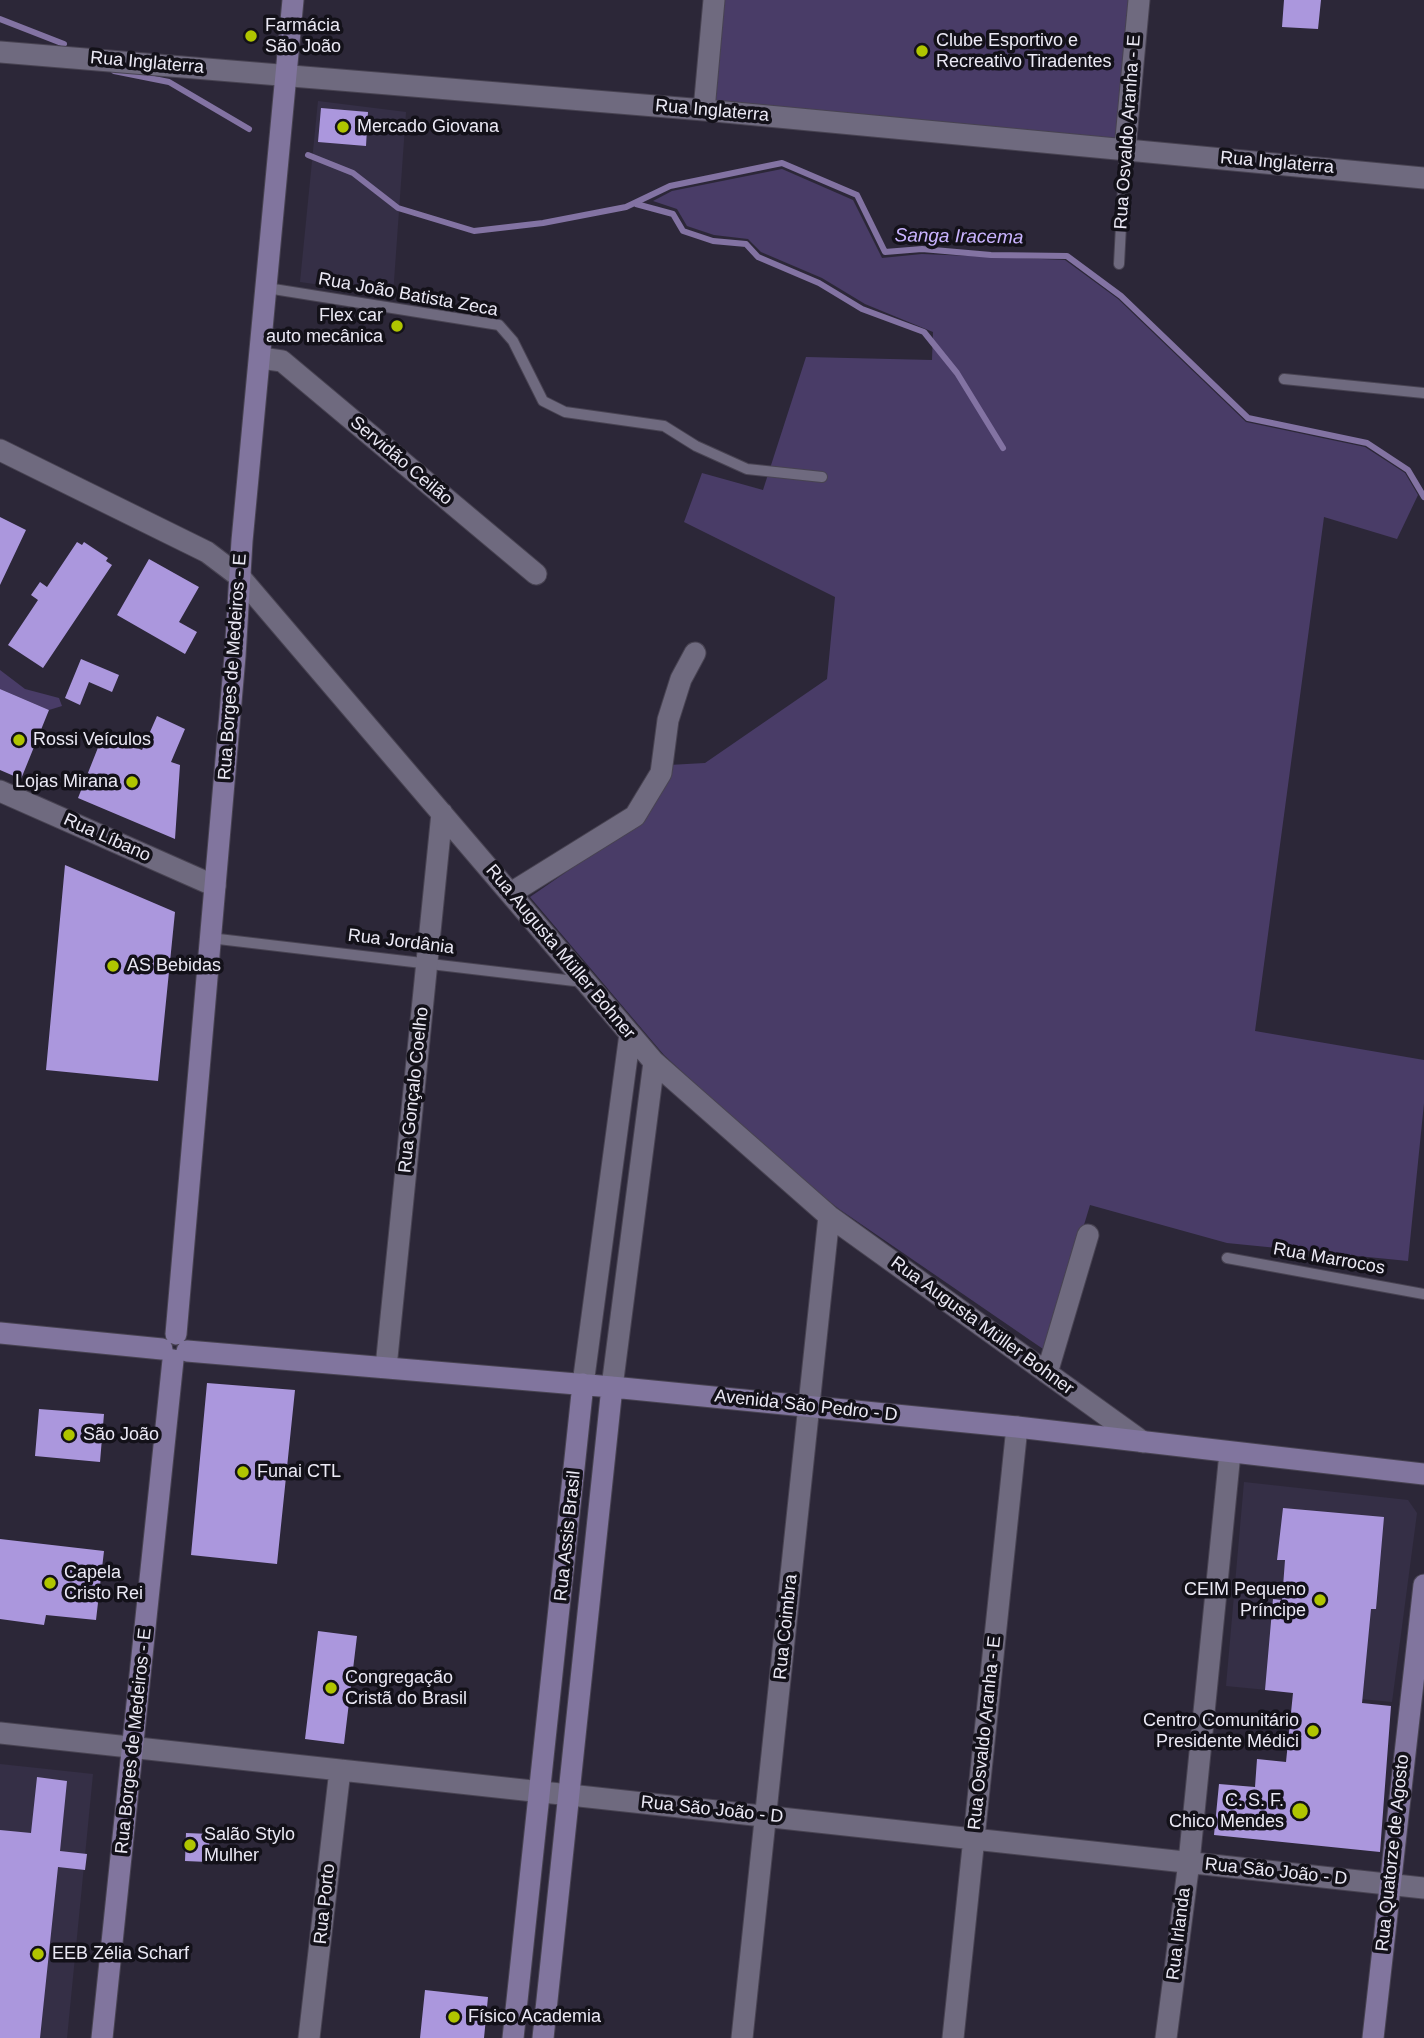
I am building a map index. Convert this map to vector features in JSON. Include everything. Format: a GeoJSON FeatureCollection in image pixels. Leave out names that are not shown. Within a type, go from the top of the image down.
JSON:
{"type":"FeatureCollection","features":[{"type":"Feature","properties":{"kind":"street","name":"Rua Borges de Medeiros - E"},"geometry":{"type":"LineString","coordinates":[[102,2038],[174,1348],[293,0]]}},
{"type":"Feature","properties":{"kind":"street"},"geometry":{"type":"LineString","coordinates":[[704,110],[714,0]]}},
{"type":"Feature","properties":{"kind":"street","name":"Rua Osvaldo Aranha - E"},"geometry":{"type":"LineString","coordinates":[[1125,149],[1139,0]]}},
{"type":"Feature","properties":{"kind":"street","name":"Rua Inglaterra"},"geometry":{"type":"LineString","coordinates":[[0,52],[704,110],[1424,177]]}},
{"type":"Feature","properties":{"kind":"street","name":"Servidão Ceilão"},"geometry":{"type":"LineString","coordinates":[[261,358],[282,361],[536,574]]}},
{"type":"Feature","properties":{"kind":"street","name":"Rua Augusta Müller Bohner"},"geometry":{"type":"LineString","coordinates":[[0,450],[207,552],[240,577],[654,1062],[829,1216],[1143,1442]]}},
{"type":"Feature","properties":{"kind":"street"},"geometry":{"type":"LineString","coordinates":[[511,893],[635,816],[661,773],[668,720],[681,679],[695,653]]}},
{"type":"Feature","properties":{"kind":"street","name":"Rua Líbano"},"geometry":{"type":"LineString","coordinates":[[0,791],[215,886]]}},
{"type":"Feature","properties":{"kind":"street","name":"Rua Gonçalo Coelho"},"geometry":{"type":"LineString","coordinates":[[386,1367],[442,813]]}},
{"type":"Feature","properties":{"kind":"street","name":"Rua Assis Brasil"},"geometry":{"type":"LineString","coordinates":[[513,2038],[583,1384],[630,1034]]}},
{"type":"Feature","properties":{"kind":"street","name":"Rua Assis Brasil"},"geometry":{"type":"LineString","coordinates":[[543,2038],[611,1387],[654,1062]]}},
{"type":"Feature","properties":{"kind":"street","name":"Rua Coimbra"},"geometry":{"type":"LineString","coordinates":[[742,2038],[829,1216]]}},
{"type":"Feature","properties":{"kind":"street"},"geometry":{"type":"LineString","coordinates":[[1047,1373],[1088,1235]]}},
{"type":"Feature","properties":{"kind":"street","name":"Avenida São Pedro - D"},"geometry":{"type":"LineString","coordinates":[[0,1333],[583,1384],[1017,1427],[1424,1474]]}},
{"type":"Feature","properties":{"kind":"street","name":"Rua Osvaldo Aranha - E"},"geometry":{"type":"LineString","coordinates":[[953,2038],[1017,1427]]}},
{"type":"Feature","properties":{"kind":"street","name":"Rua Irlanda"},"geometry":{"type":"LineString","coordinates":[[1166,2038],[1189,1862],[1230,1453]]}},
{"type":"Feature","properties":{"kind":"street","name":"Rua Quatorze de Agosto"},"geometry":{"type":"LineString","coordinates":[[1373,2038],[1424,1585]]}},
{"type":"Feature","properties":{"kind":"street"},"geometry":{"type":"LineString","coordinates":[[562,1592],[590,1595]]}},
{"type":"Feature","properties":{"kind":"street","name":"Rua São João - D"},"geometry":{"type":"LineString","coordinates":[[0,1733],[1424,1888]]}},
{"type":"Feature","properties":{"kind":"street","name":"Rua Porto"},"geometry":{"type":"LineString","coordinates":[[309,2038],[340,1770]]}},
{"type":"Feature","properties":{"kind":"street"},"geometry":{"type":"LineString","coordinates":[[519,1987],[548,1989]]}},
{"type":"Feature","properties":{"kind":"lane","name":"Rua Osvaldo Aranha - E"},"geometry":{"type":"LineString","coordinates":[[1119,264],[1125,149]]}},
{"type":"Feature","properties":{"kind":"lane","name":"Rua João Batista Zeca"},"geometry":{"type":"LineString","coordinates":[[267,288],[499,326],[513,341],[543,401],[565,412],[664,426],[696,446],[747,469],[822,477]]}},
{"type":"Feature","properties":{"kind":"lane"},"geometry":{"type":"LineString","coordinates":[[1284,379],[1424,393]]}},
{"type":"Feature","properties":{"kind":"lane","name":"Rua Jordânia"},"geometry":{"type":"LineString","coordinates":[[210,938],[588,983]]}},
{"type":"Feature","properties":{"kind":"lane","name":"Rua Marrocos"},"geometry":{"type":"LineString","coordinates":[[1227,1258],[1424,1294]]}},
{"type":"Feature","properties":{"kind":"shaded area","name":"Clube Esportivo e Recreativo Tiradentes"},"geometry":{"type":"Polygon","coordinates":[[[723,0],[1130,0],[1117,140],[714,102],[723,0]]]}},
{"type":"Feature","properties":{"kind":"shaded area"},"geometry":{"type":"Polygon","coordinates":[[[318,101],[406,112],[393,295],[300,282],[318,101]]]}},
{"type":"Feature","properties":{"kind":"shaded area"},"geometry":{"type":"Polygon","coordinates":[[[782,169],[853,200],[882,258],[922,254],[1065,260],[1118,299],[1246,422],[1365,447],[1405,473],[1418,495],[1397,539],[1324,517],[1255,1031],[1424,1060],[1424,1103],[1408,1261],[1227,1243],[1090,1205],[1046,1351],[839,1209],[782,1164],[664,1055],[530,897],[643,819],[669,765],[705,763],[827,679],[835,597],[684,522],[702,473],[763,490],[806,357],[932,360],[933,332],[865,304],[822,278],[761,252],[748,239],[714,235],[687,226],[677,209],[653,201],[672,191],[782,169]]]}},
{"type":"Feature","properties":{"kind":"shaded area"},"geometry":{"type":"Polygon","coordinates":[[[0,670],[25,689],[59,698],[62,706],[49,710],[0,689],[0,670]]]}},
{"type":"Feature","properties":{"kind":"shaded area","name":"CEIM Pequeno Príncipe"},"geometry":{"type":"Polygon","coordinates":[[[1244,1482],[1408,1500],[1417,1513],[1392,1702],[1226,1686],[1244,1482]]]}},
{"type":"Feature","properties":{"kind":"shaded area","name":"EEB Zélia Scharf"},"geometry":{"type":"Polygon","coordinates":[[[0,1764],[93,1774],[67,2038],[0,2038],[0,1764]]]}},
{"type":"Feature","properties":{"kind":"building"},"geometry":{"type":"Polygon","coordinates":[[[1284,0],[1321,0],[1318,29],[1282,27],[1284,0]]]}},
{"type":"Feature","properties":{"kind":"building","name":"Mercado Giovana"},"geometry":{"type":"Polygon","coordinates":[[[321,108],[368,112],[366,146],[318,142],[321,108]]]}},
{"type":"Feature","properties":{"kind":"building"},"geometry":{"type":"Polygon","coordinates":[[[0,517],[26,530],[0,585],[0,517]]]}},
{"type":"Feature","properties":{"kind":"building"},"geometry":{"type":"Polygon","coordinates":[[[77,542],[82,545],[84,542],[108,558],[106,561],[112,565],[43,668],[8,645],[38,600],[31,595],[40,582],[47,587],[77,542]]]}},
{"type":"Feature","properties":{"kind":"building"},"geometry":{"type":"Polygon","coordinates":[[[149,559],[199,587],[179,622],[197,632],[185,654],[117,615],[149,559]]]}},
{"type":"Feature","properties":{"kind":"building"},"geometry":{"type":"Polygon","coordinates":[[[81,659],[119,675],[112,692],[89,682],[80,705],[65,698],[81,659]]]}},
{"type":"Feature","properties":{"kind":"building","name":"Rossi Veículos"},"geometry":{"type":"Polygon","coordinates":[[[0,689],[49,710],[21,779],[0,770],[0,689]]]}},
{"type":"Feature","properties":{"kind":"building","name":"Lojas Mirana"},"geometry":{"type":"Polygon","coordinates":[[[157,716],[185,729],[171,762],[180,765],[175,839],[78,798],[103,735],[142,750],[157,716]]]}},
{"type":"Feature","properties":{"kind":"building","name":"AS Bebidas"},"geometry":{"type":"Polygon","coordinates":[[[65,865],[175,912],[158,1081],[46,1070],[65,865]]]}},
{"type":"Feature","properties":{"kind":"building","name":"Funai CTL"},"geometry":{"type":"Polygon","coordinates":[[[207,1383],[295,1390],[277,1564],[191,1555],[207,1383]]]}},
{"type":"Feature","properties":{"kind":"building","name":"São João"},"geometry":{"type":"Polygon","coordinates":[[[39,1409],[104,1414],[100,1462],[35,1456],[39,1409]]]}},
{"type":"Feature","properties":{"kind":"building"},"geometry":{"type":"Polygon","coordinates":[[[1283,1508],[1384,1517],[1376,1609],[1371,1609],[1362,1703],[1391,1706],[1380,1852],[1214,1835],[1219,1784],[1255,1787],[1257,1759],[1286,1762],[1293,1693],[1265,1690],[1273,1599],[1282,1600],[1285,1560],[1277,1560],[1283,1508]]]}},
{"type":"Feature","properties":{"kind":"building","name":"Capela Cristo Rei"},"geometry":{"type":"Polygon","coordinates":[[[0,1539],[104,1551],[96,1620],[46,1615],[44,1625],[0,1619],[0,1539]]]}},
{"type":"Feature","properties":{"kind":"building","name":"Congregação Cristã do Brasil"},"geometry":{"type":"Polygon","coordinates":[[[318,1631],[357,1636],[344,1744],[305,1739],[318,1631]]]}},
{"type":"Feature","properties":{"kind":"building"},"geometry":{"type":"Polygon","coordinates":[[[37,1777],[67,1781],[60,1851],[87,1854],[85,1870],[58,1867],[40,2038],[0,2038],[0,1830],[31,1833],[37,1777]]]}},
{"type":"Feature","properties":{"kind":"building"},"geometry":{"type":"Polygon","coordinates":[[[186,1833],[210,1834],[208,1862],[185,1861],[186,1833]]]}},
{"type":"Feature","properties":{"kind":"building","name":"Físico Academia"},"geometry":{"type":"Polygon","coordinates":[[[425,1990],[488,1997],[484,2038],[420,2038],[425,1990]]]}},
{"type":"Feature","properties":{"kind":"waterway","name":"Sanga Iracema"},"geometry":{"type":"LineString","coordinates":[[0,19],[64,44]]}},
{"type":"Feature","properties":{"kind":"waterway","name":"Sanga Iracema"},"geometry":{"type":"LineString","coordinates":[[114,71],[169,82],[249,129]]}},
{"type":"Feature","properties":{"kind":"waterway","name":"Sanga Iracema"},"geometry":{"type":"LineString","coordinates":[[308,155],[353,173],[398,208],[474,231],[543,223],[626,207],[670,186],[782,163],[857,195],[885,252],[922,249],[991,255],[1067,256],[1121,296],[1248,418],[1367,443],[1408,470],[1424,497]]}},
{"type":"Feature","properties":{"kind":"waterway"},"geometry":{"type":"LineString","coordinates":[[636,204],[673,214],[683,231],[713,241],[746,244],[758,257],[819,283],[862,309],[924,332],[957,373],[1003,448]]}},
{"type":"Feature","properties":{"kind":"place","name":"Farmácia São João"},"geometry":{"type":"Point","coordinates":[251,36]}},
{"type":"Feature","properties":{"kind":"place","name":"Clube Esportivo e Recreativo Tiradentes"},"geometry":{"type":"Point","coordinates":[922,51]}},
{"type":"Feature","properties":{"kind":"place","name":"Mercado Giovana"},"geometry":{"type":"Point","coordinates":[343,127]}},
{"type":"Feature","properties":{"kind":"place","name":"Flex car auto mecânica"},"geometry":{"type":"Point","coordinates":[397,326]}},
{"type":"Feature","properties":{"kind":"place","name":"Rossi Veículos"},"geometry":{"type":"Point","coordinates":[19,740]}},
{"type":"Feature","properties":{"kind":"place","name":"Lojas Mirana"},"geometry":{"type":"Point","coordinates":[132,782]}},
{"type":"Feature","properties":{"kind":"place","name":"AS Bebidas"},"geometry":{"type":"Point","coordinates":[113,966]}},
{"type":"Feature","properties":{"kind":"place","name":"São João"},"geometry":{"type":"Point","coordinates":[69,1435]}},
{"type":"Feature","properties":{"kind":"place","name":"Funai CTL"},"geometry":{"type":"Point","coordinates":[243,1472]}},
{"type":"Feature","properties":{"kind":"place","name":"Capela Cristo Rei"},"geometry":{"type":"Point","coordinates":[50,1583]}},
{"type":"Feature","properties":{"kind":"place","name":"CEIM Pequeno Príncipe"},"geometry":{"type":"Point","coordinates":[1320,1600]}},
{"type":"Feature","properties":{"kind":"place","name":"Congregação Cristã do Brasil"},"geometry":{"type":"Point","coordinates":[331,1688]}},
{"type":"Feature","properties":{"kind":"place","name":"Centro Comunitário Presidente Médici"},"geometry":{"type":"Point","coordinates":[1313,1731]}},
{"type":"Feature","properties":{"kind":"place","name":"C. S. F. Chico Mendes"},"geometry":{"type":"Point","coordinates":[1300,1811]}},
{"type":"Feature","properties":{"kind":"place","name":"Salão Stylo Mulher"},"geometry":{"type":"Point","coordinates":[190,1845]}},
{"type":"Feature","properties":{"kind":"place","name":"EEB Zélia Scharf"},"geometry":{"type":"Point","coordinates":[38,1954]}},
{"type":"Feature","properties":{"kind":"place","name":"Físico Academia"},"geometry":{"type":"Point","coordinates":[454,2017]}}]}
